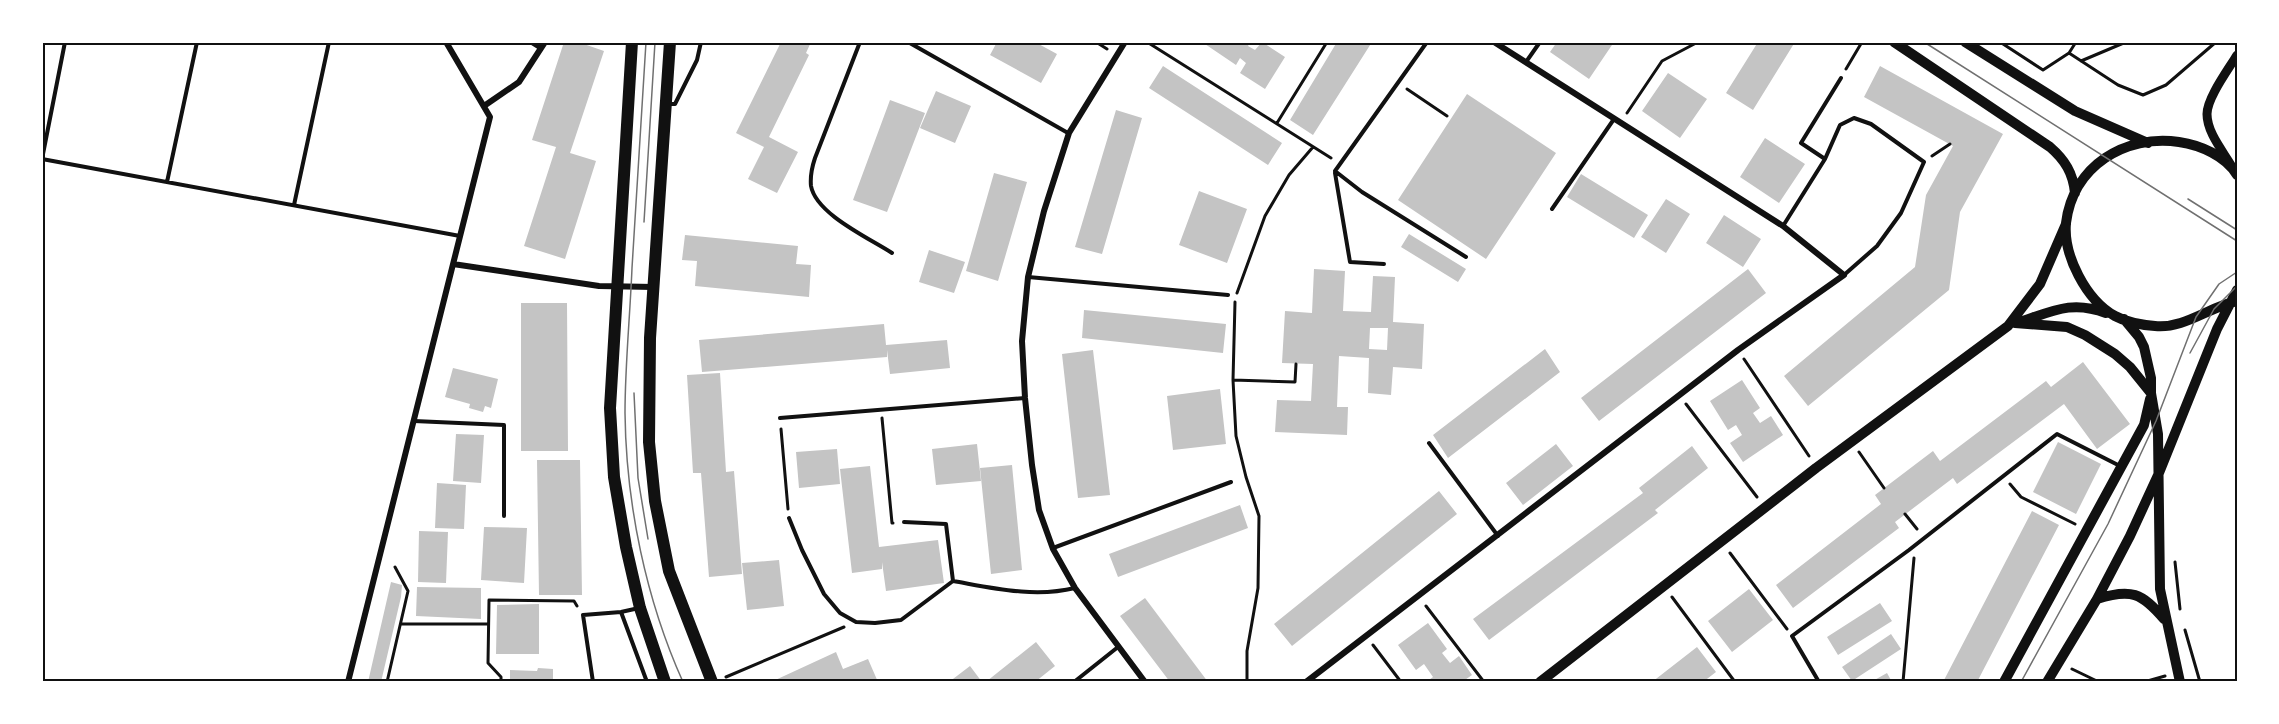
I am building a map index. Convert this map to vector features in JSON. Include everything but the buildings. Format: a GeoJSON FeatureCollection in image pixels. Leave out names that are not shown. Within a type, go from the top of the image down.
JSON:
{"type":"FeatureCollection","features":[{"type":"Feature","properties":{"kind":"main road"},"geometry":{"type":"LineString","coordinates":[[632,42],[610,408],[614,477],[626,547],[640,608],[665,682]]}},
{"type":"Feature","properties":{"kind":"main road"},"geometry":{"type":"LineString","coordinates":[[670,42],[650,338],[649,442],[655,501],[669,571],[718,680]]}},
{"type":"Feature","properties":{"kind":"main road"},"geometry":{"type":"LineString","coordinates":[[1894,42],[2050,147],[2068,167],[2074,181],[2075,193]]}},
{"type":"Feature","properties":{"kind":"main road"},"geometry":{"type":"LineString","coordinates":[[1965,42],[2075,111],[2148,143]]}},
{"type":"Feature","properties":{"kind":"main road"},"geometry":{"type":"LineString","coordinates":[[2012,325],[2040,284],[2066,224],[2075,193],[2092,168],[2105,156],[2128,146],[2170,141],[2188,144],[2220,158],[2235,172]]}},
{"type":"Feature","properties":{"kind":"main road"},"geometry":{"type":"LineString","coordinates":[[2066,224],[2071,261],[2080,280],[2102,306],[2120,317],[2139,337],[2144,347],[2151,378],[2151,393],[2158,434],[2160,589],[2178,678]]}},
{"type":"Feature","properties":{"kind":"main road"},"geometry":{"type":"LineString","coordinates":[[1540,682],[1816,468],[2012,325],[2059,309],[2077,306],[2093,308],[2156,327],[2187,321],[2235,297]]}},
{"type":"Feature","properties":{"kind":"main road"},"geometry":{"type":"LineString","coordinates":[[2047,682],[2097,599],[2159,473],[2204,358],[2235,297]]}},
{"type":"Feature","properties":{"kind":"main road"},"geometry":{"type":"LineString","coordinates":[[2012,325],[2067,327],[2085,335],[2115,354],[2130,367],[2151,393]]}},
{"type":"Feature","properties":{"kind":"main road"},"geometry":{"type":"LineString","coordinates":[[2004,682],[2144,425],[2151,393]]}},
{"type":"Feature","properties":{"kind":"main road"},"geometry":{"type":"LineString","coordinates":[[2097,599],[2128,592],[2149,602],[2165,621]]}},
{"type":"Feature","properties":{"kind":"street"},"geometry":{"type":"LineString","coordinates":[[348,682],[490,117],[446,42]]}},
{"type":"Feature","properties":{"kind":"street"},"geometry":{"type":"LineString","coordinates":[[484,106],[519,82],[543,45],[532,42]]}},
{"type":"Feature","properties":{"kind":"street"},"geometry":{"type":"LineString","coordinates":[[1125,42],[1069,133],[1044,210],[1028,277],[1022,341],[1025,398],[1039,510],[1053,549],[1075,588],[1145,682]]}},
{"type":"Feature","properties":{"kind":"street"},"geometry":{"type":"LineString","coordinates":[[1306,682],[1738,350],[1844,275],[1784,226],[1494,42]]}},
{"type":"Feature","properties":{"kind":"street"},"geometry":{"type":"LineString","coordinates":[[2235,172],[2211,132],[2207,114],[2211,99],[2237,55]]}},
{"type":"Feature","properties":{"kind":"street"},"geometry":{"type":"LineString","coordinates":[[453,264],[599,286],[654,287]]}},
{"type":"Feature","properties":{"kind":"lane"},"geometry":{"type":"LineString","coordinates":[[65,42],[42,159],[460,236]]}},
{"type":"Feature","properties":{"kind":"lane"},"geometry":{"type":"LineString","coordinates":[[167,182],[197,42]]}},
{"type":"Feature","properties":{"kind":"lane"},"geometry":{"type":"LineString","coordinates":[[294,206],[329,42]]}},
{"type":"Feature","properties":{"kind":"lane"},"geometry":{"type":"LineString","coordinates":[[667,104],[675,104],[697,60],[701,42]]}},
{"type":"Feature","properties":{"kind":"lane"},"geometry":{"type":"LineString","coordinates":[[860,42],[815,158],[811,173],[811,187],[825,210],[892,253]]}},
{"type":"Feature","properties":{"kind":"lane"},"geometry":{"type":"LineString","coordinates":[[908,42],[1069,133]]}},
{"type":"Feature","properties":{"kind":"lane"},"geometry":{"type":"LineString","coordinates":[[1384,264],[1350,262],[1335,171],[1427,42]]}},
{"type":"Feature","properties":{"kind":"lane"},"geometry":{"type":"LineString","coordinates":[[1526,62],[1540,42]]}},
{"type":"Feature","properties":{"kind":"lane"},"geometry":{"type":"LineString","coordinates":[[1825,159],[1801,143],[1841,78]]}},
{"type":"Feature","properties":{"kind":"lane"},"geometry":{"type":"LineString","coordinates":[[1784,226],[1825,159],[1840,125],[1854,118],[1871,124],[1924,162],[1901,213],[1877,246],[1844,275]]}},
{"type":"Feature","properties":{"kind":"lane"},"geometry":{"type":"LineString","coordinates":[[1552,209],[1617,120]]}},
{"type":"Feature","properties":{"kind":"lane"},"geometry":{"type":"LineString","coordinates":[[1335,171],[1362,192],[1466,257]]}},
{"type":"Feature","properties":{"kind":"lane"},"geometry":{"type":"LineString","coordinates":[[1028,277],[1228,296]]}},
{"type":"Feature","properties":{"kind":"lane"},"geometry":{"type":"LineString","coordinates":[[780,418],[1025,398]]}},
{"type":"Feature","properties":{"kind":"lane"},"geometry":{"type":"LineString","coordinates":[[413,421],[504,425],[504,516]]}},
{"type":"Feature","properties":{"kind":"lane"},"geometry":{"type":"LineString","coordinates":[[1819,682],[1792,636],[1909,550],[2057,434],[2121,467]]}},
{"type":"Feature","properties":{"kind":"lane"},"geometry":{"type":"LineString","coordinates":[[1429,443],[1498,536]]}},
{"type":"Feature","properties":{"kind":"lane"},"geometry":{"type":"LineString","coordinates":[[1053,549],[1231,482]]}},
{"type":"Feature","properties":{"kind":"lane"},"geometry":{"type":"LineString","coordinates":[[789,518],[824,594],[840,613],[856,622],[875,623],[901,620],[953,581],[1020,592],[1055,593],[1075,588]]}},
{"type":"Feature","properties":{"kind":"lane"},"geometry":{"type":"LineString","coordinates":[[904,522],[945,524],[953,581]]}},
{"type":"Feature","properties":{"kind":"lane"},"geometry":{"type":"LineString","coordinates":[[593,682],[584,615],[640,608]]}},
{"type":"Feature","properties":{"kind":"lane"},"geometry":{"type":"LineString","coordinates":[[621,612],[646,682]]}},
{"type":"Feature","properties":{"kind":"lane"},"geometry":{"type":"LineString","coordinates":[[1074,682],[1118,647]]}},
{"type":"Feature","properties":{"kind":"path"},"geometry":{"type":"LineString","coordinates":[[1148,42],[1340,164]]}},
{"type":"Feature","properties":{"kind":"path"},"geometry":{"type":"LineString","coordinates":[[1276,123],[1327,42]]}},
{"type":"Feature","properties":{"kind":"path"},"geometry":{"type":"LineString","coordinates":[[1617,120],[1662,61],[1698,42]]}},
{"type":"Feature","properties":{"kind":"path"},"geometry":{"type":"LineString","coordinates":[[1841,78],[1862,42]]}},
{"type":"Feature","properties":{"kind":"path"},"geometry":{"type":"LineString","coordinates":[[2000,42],[2043,70],[2069,53],[2076,42]]}},
{"type":"Feature","properties":{"kind":"path"},"geometry":{"type":"LineString","coordinates":[[2081,61],[2126,42]]}},
{"type":"Feature","properties":{"kind":"path"},"geometry":{"type":"LineString","coordinates":[[2069,53],[2118,86],[2143,95],[2166,85],[2216,42]]}},
{"type":"Feature","properties":{"kind":"path"},"geometry":{"type":"LineString","coordinates":[[1398,83],[1447,116]]}},
{"type":"Feature","properties":{"kind":"path"},"geometry":{"type":"LineString","coordinates":[[1924,162],[1950,144]]}},
{"type":"Feature","properties":{"kind":"path"},"geometry":{"type":"LineString","coordinates":[[1247,682],[1247,651],[1258,588],[1260,516],[1246,477],[1236,435],[1233,380],[1235,300],[1266,216],[1289,175],[1313,147]]}},
{"type":"Feature","properties":{"kind":"path"},"geometry":{"type":"LineString","coordinates":[[1738,350],[1816,468]]}},
{"type":"Feature","properties":{"kind":"path"},"geometry":{"type":"LineString","coordinates":[[1233,380],[1295,382],[1296,364]]}},
{"type":"Feature","properties":{"kind":"path"},"geometry":{"type":"LineString","coordinates":[[1680,395],[1765,508]]}},
{"type":"Feature","properties":{"kind":"path"},"geometry":{"type":"LineString","coordinates":[[881,410],[892,524],[904,522]]}},
{"type":"Feature","properties":{"kind":"path"},"geometry":{"type":"LineString","coordinates":[[780,418],[789,518]]}},
{"type":"Feature","properties":{"kind":"path"},"geometry":{"type":"LineString","coordinates":[[1852,442],[1884,488]]}},
{"type":"Feature","properties":{"kind":"path"},"geometry":{"type":"LineString","coordinates":[[2002,476],[2021,497],[2078,526],[2081,519]]}},
{"type":"Feature","properties":{"kind":"path"},"geometry":{"type":"LineString","coordinates":[[1905,514],[1924,538]]}},
{"type":"Feature","properties":{"kind":"path"},"geometry":{"type":"LineString","coordinates":[[1721,542],[1792,636]]}},
{"type":"Feature","properties":{"kind":"path"},"geometry":{"type":"LineString","coordinates":[[1903,682],[1914,555],[1909,550]]}},
{"type":"Feature","properties":{"kind":"path"},"geometry":{"type":"LineString","coordinates":[[2174,552],[2181,618]]}},
{"type":"Feature","properties":{"kind":"path"},"geometry":{"type":"LineString","coordinates":[[387,682],[408,591],[395,567]]}},
{"type":"Feature","properties":{"kind":"path"},"geometry":{"type":"LineString","coordinates":[[1664,586],[1735,682]]}},
{"type":"Feature","properties":{"kind":"path"},"geometry":{"type":"LineString","coordinates":[[1419,597],[1484,682]]}},
{"type":"Feature","properties":{"kind":"path"},"geometry":{"type":"LineString","coordinates":[[501,682],[501,677],[488,663],[489,600],[573,601],[584,615]]}},
{"type":"Feature","properties":{"kind":"path"},"geometry":{"type":"LineString","coordinates":[[718,680],[856,622]]}},
{"type":"Feature","properties":{"kind":"path"},"geometry":{"type":"LineString","coordinates":[[401,624],[488,624]]}},
{"type":"Feature","properties":{"kind":"path"},"geometry":{"type":"LineString","coordinates":[[2184,628],[2200,682]]}},
{"type":"Feature","properties":{"kind":"path"},"geometry":{"type":"LineString","coordinates":[[1366,637],[1401,682]]}},
{"type":"Feature","properties":{"kind":"path"},"geometry":{"type":"LineString","coordinates":[[2060,663],[2099,682]]}},
{"type":"Feature","properties":{"kind":"path"},"geometry":{"type":"LineString","coordinates":[[2144,682],[2178,678]]}},
{"type":"Feature","properties":{"kind":"tram line"},"geometry":{"type":"LineString","coordinates":[[646,42],[627,359],[626,447],[634,516],[649,585],[658,618],[683,682]]}},
{"type":"Feature","properties":{"kind":"tram line"},"geometry":{"type":"LineString","coordinates":[[644,222],[655,42]]}},
{"type":"Feature","properties":{"kind":"tram line"},"geometry":{"type":"LineString","coordinates":[[1924,42],[2237,241]]}},
{"type":"Feature","properties":{"kind":"tram line"},"geometry":{"type":"LineString","coordinates":[[2188,199],[2237,230]]}},
{"type":"Feature","properties":{"kind":"tram line"},"geometry":{"type":"LineString","coordinates":[[2021,682],[2108,524],[2156,421],[2196,317],[2219,284],[2237,272]]}},
{"type":"Feature","properties":{"kind":"tram line"},"geometry":{"type":"LineString","coordinates":[[2190,353],[2214,309],[2237,286]]}},
{"type":"Feature","properties":{"kind":"tram line"},"geometry":{"type":"LineString","coordinates":[[634,393],[638,478],[648,539]]}}]}
